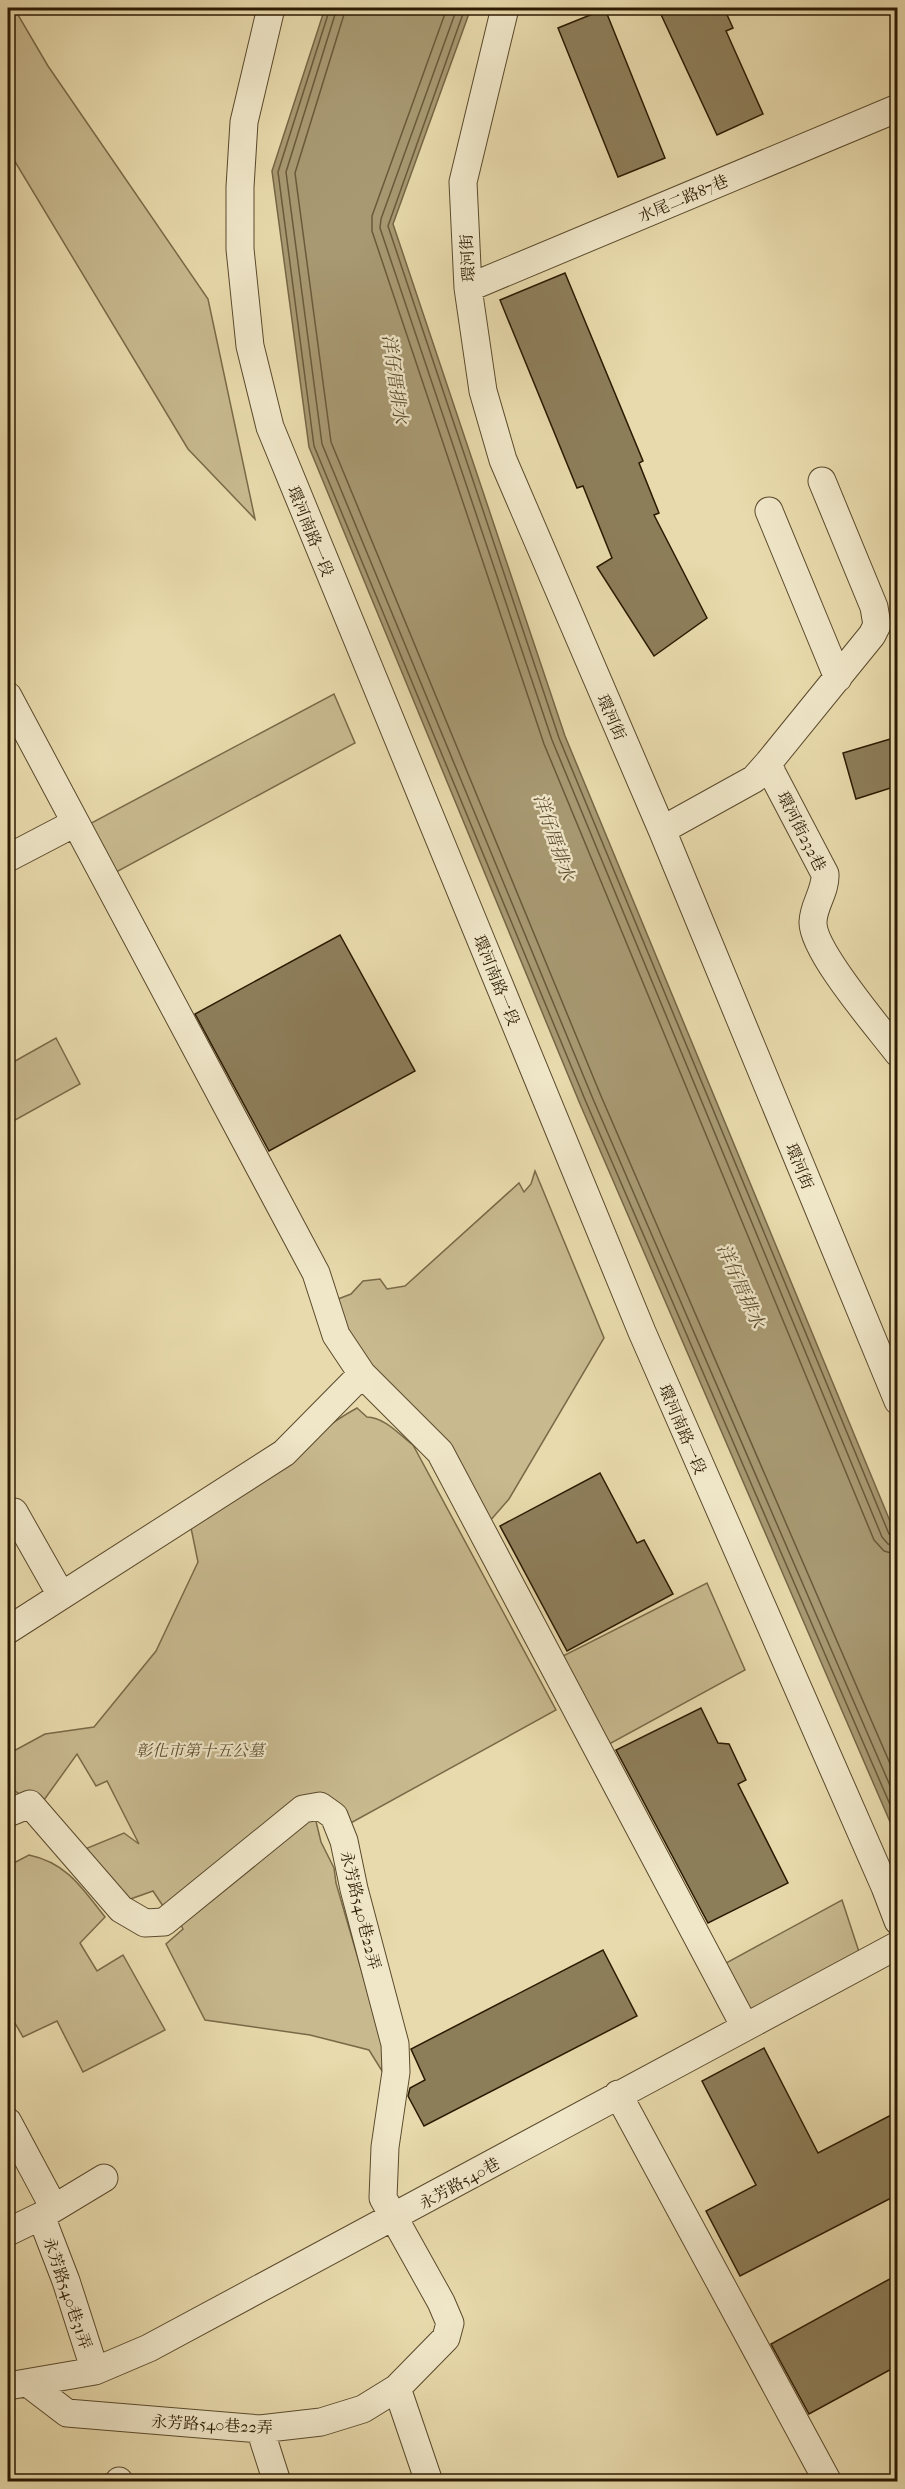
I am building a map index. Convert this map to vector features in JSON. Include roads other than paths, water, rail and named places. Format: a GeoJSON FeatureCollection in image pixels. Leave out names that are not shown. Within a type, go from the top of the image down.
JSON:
{"type":"FeatureCollection","features":[{"type":"Feature","properties":{"kind":"street","name":"環河南路一段"},"geometry":{"type":"LineString","coordinates":[[271,8],[244,122],[240,187],[240,249],[250,346],[270,427],[642,1332],[885,1887],[897,1921]]}},
{"type":"Feature","properties":{"kind":"street","name":"環河街"},"geometry":{"type":"LineString","coordinates":[[505,8],[464,182],[468,288],[483,391],[502,460],[662,830],[897,1401]]}},
{"type":"Feature","properties":{"kind":"street","name":"水尾二路87巷"},"geometry":{"type":"LineString","coordinates":[[468,288],[897,108]]}},
{"type":"Feature","properties":{"kind":"street"},"geometry":{"type":"LineString","coordinates":[[662,830],[754,779],[838,678],[872,635],[877,625],[874,607],[822,481]]}},
{"type":"Feature","properties":{"kind":"street"},"geometry":{"type":"LineString","coordinates":[[769,511],[838,678]]}},
{"type":"Feature","properties":{"kind":"street"},"geometry":{"type":"LineString","coordinates":[[8,696],[316,1273],[336,1335],[362,1374],[440,1452],[745,2027]]}},
{"type":"Feature","properties":{"kind":"street","name":"環河街232巷"},"geometry":{"type":"LineString","coordinates":[[769,762],[772,773],[825,874],[826,885],[812,921],[814,936],[846,986],[897,1053]]}},
{"type":"Feature","properties":{"kind":"street"},"geometry":{"type":"LineString","coordinates":[[8,858],[75,823]]}},
{"type":"Feature","properties":{"kind":"street"},"geometry":{"type":"LineString","coordinates":[[8,1630],[284,1453],[362,1374]]}},
{"type":"Feature","properties":{"kind":"street"},"geometry":{"type":"LineString","coordinates":[[8,1516],[14,1512],[61,1595]]}},
{"type":"Feature","properties":{"kind":"street","name":"永芳路540巷22弄"},"geometry":{"type":"LineString","coordinates":[[8,1813],[30,1804],[121,1909],[144,1923],[165,1922],[303,1809],[320,1806],[334,1816],[345,1841],[354,1889],[395,2044],[396,2072],[385,2147],[383,2198],[393,2220],[427,2273],[450,2323],[446,2338],[397,2388],[363,2409],[321,2422],[260,2429],[67,2413],[18,2385]]}},
{"type":"Feature","properties":{"kind":"street","name":"永芳路540巷"},"geometry":{"type":"LineString","coordinates":[[18,2385],[95,2371],[150,2348],[393,2220],[618,2094],[897,1945]]}},
{"type":"Feature","properties":{"kind":"street"},"geometry":{"type":"LineString","coordinates":[[618,2094],[828,2481]]}},
{"type":"Feature","properties":{"kind":"street","name":"永芳路540巷31弄"},"geometry":{"type":"LineString","coordinates":[[8,2122],[47,2211],[66,2281],[95,2371]]}},
{"type":"Feature","properties":{"kind":"street"},"geometry":{"type":"LineString","coordinates":[[8,2232],[104,2178]]}},
{"type":"Feature","properties":{"kind":"street"},"geometry":{"type":"LineString","coordinates":[[397,2388],[429,2481]]}},
{"type":"Feature","properties":{"kind":"street"},"geometry":{"type":"LineString","coordinates":[[260,2429],[277,2481]]}},
{"type":"Feature","properties":{"kind":"water","name":"洋仔厝排水"},"geometry":{"type":"Polygon","coordinates":[[[325,8],[471,8],[393,224],[565,736],[897,1538],[897,1838],[580,1104],[309,447],[272,171],[325,8]]]}},
{"type":"Feature","properties":{"kind":"park label","name":"彰化市第十五公墓"},"geometry":{"type":"Point","coordinates":[200,1750]}}]}
